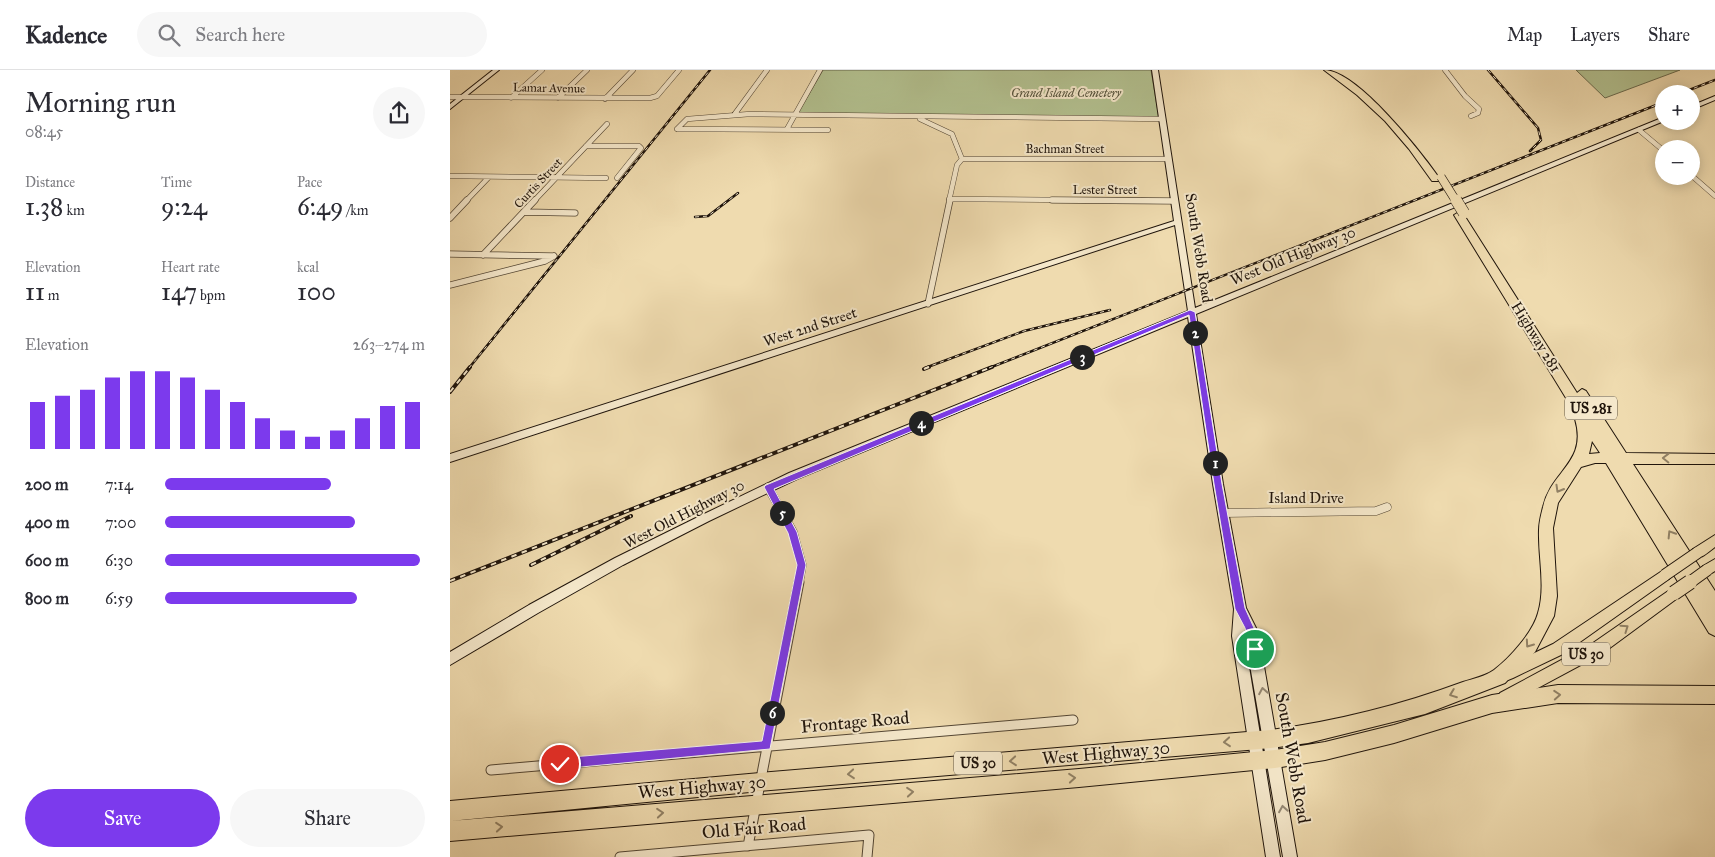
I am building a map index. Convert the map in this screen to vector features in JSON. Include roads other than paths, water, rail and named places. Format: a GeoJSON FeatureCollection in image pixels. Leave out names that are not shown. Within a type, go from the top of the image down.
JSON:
{"type":"FeatureCollection","features":[{"type":"Feature","properties":{"kind":"highway","name":"Highway 281"},"geometry":{"type":"LineString","coordinates":[[1328,70],[1357,91],[1391,120],[1438,178]]}},
{"type":"Feature","properties":{"kind":"highway","name":"Highway 281"},"geometry":{"type":"LineString","coordinates":[[1339,70],[1365,89],[1399,120],[1418,143],[1438,178],[1617,458],[1715,605]]}},
{"type":"Feature","properties":{"kind":"highway","name":"Highway 281"},"geometry":{"type":"LineString","coordinates":[[1462,214],[1573,397],[1617,458],[1715,628]]}},
{"type":"Feature","properties":{"kind":"highway"},"geometry":{"type":"LineString","coordinates":[[1499,677],[1529,646],[1546,616],[1549,596],[1546,528],[1551,502],[1559,487],[1584,453],[1586,435],[1582,418],[1573,397]]}},
{"type":"Feature","properties":{"kind":"highway"},"geometry":{"type":"LineString","coordinates":[[1576,463],[1586,459],[1617,458],[1715,459]]}},
{"type":"Feature","properties":{"kind":"highway","name":"West Highway 30"},"geometry":{"type":"LineString","coordinates":[[450,811],[1308,734],[1425,705],[1499,677]]}},
{"type":"Feature","properties":{"kind":"highway"},"geometry":{"type":"LineString","coordinates":[[1492,704],[1558,694],[1715,695]]}},
{"type":"Feature","properties":{"kind":"highway"},"geometry":{"type":"LineString","coordinates":[[1674,695],[1715,700]]}},
{"type":"Feature","properties":{"kind":"highway","name":"West Highway 30"},"geometry":{"type":"LineString","coordinates":[[450,831],[1079,778],[1266,760],[1325,751],[1394,734],[1492,704]]}},
{"type":"Feature","properties":{"kind":"main road","name":"West Highway 30"},"geometry":{"type":"LineString","coordinates":[[1499,677],[1558,649],[1715,540]]}},
{"type":"Feature","properties":{"kind":"main road","name":"West Highway 30"},"geometry":{"type":"LineString","coordinates":[[1492,704],[1544,679],[1598,648],[1711,567]]}},
{"type":"Feature","properties":{"kind":"street"},"geometry":{"type":"LineString","coordinates":[[450,106],[496,70]]}},
{"type":"Feature","properties":{"kind":"street"},"geometry":{"type":"LineString","coordinates":[[511,98],[542,70]]}},
{"type":"Feature","properties":{"kind":"street"},"geometry":{"type":"LineString","coordinates":[[558,98],[587,70]]}},
{"type":"Feature","properties":{"kind":"street"},"geometry":{"type":"LineString","coordinates":[[605,99],[633,70]]}},
{"type":"Feature","properties":{"kind":"street","name":"Lamar Avenue"},"geometry":{"type":"LineString","coordinates":[[450,98],[649,98],[657,96],[678,70]]}},
{"type":"Feature","properties":{"kind":"street"},"geometry":{"type":"LineString","coordinates":[[736,113],[767,70]]}},
{"type":"Feature","properties":{"kind":"street"},"geometry":{"type":"LineString","coordinates":[[787,129],[820,70]]}},
{"type":"Feature","properties":{"kind":"street","name":"South Webb Road"},"geometry":{"type":"LineString","coordinates":[[1156,70],[1168,159],[1240,609],[1238,636],[1263,739],[1272,857]]}},
{"type":"Feature","properties":{"kind":"street"},"geometry":{"type":"LineString","coordinates":[[1445,70],[1465,96],[1476,104],[1479,109],[1478,113],[1471,116]]}},
{"type":"Feature","properties":{"kind":"street"},"geometry":{"type":"LineString","coordinates":[[1700,104],[1715,98]]}},
{"type":"Feature","properties":{"kind":"street"},"geometry":{"type":"LineString","coordinates":[[828,130],[677,129],[687,119],[736,113],[1162,119]]}},
{"type":"Feature","properties":{"kind":"street"},"geometry":{"type":"LineString","coordinates":[[913,116],[952,134],[962,159],[957,165],[949,199],[928,304]]}},
{"type":"Feature","properties":{"kind":"street","name":"West Old Highway 30"},"geometry":{"type":"LineString","coordinates":[[450,659],[607,569],[703,518],[768,487],[1655,123]]}},
{"type":"Feature","properties":{"kind":"street","name":"Curtis Street"},"geometry":{"type":"LineString","coordinates":[[483,254],[607,124]]}},
{"type":"Feature","properties":{"kind":"street"},"geometry":{"type":"LineString","coordinates":[[1639,130],[1655,143]]}},
{"type":"Feature","properties":{"kind":"street"},"geometry":{"type":"LineString","coordinates":[[586,146],[636,146],[641,148],[617,178]]}},
{"type":"Feature","properties":{"kind":"street","name":"Bachman Street"},"geometry":{"type":"LineString","coordinates":[[962,159],[1168,159]]}},
{"type":"Feature","properties":{"kind":"street"},"geometry":{"type":"LineString","coordinates":[[450,176],[606,178]]}},
{"type":"Feature","properties":{"kind":"street"},"geometry":{"type":"LineString","coordinates":[[450,218],[453,212],[489,177]]}},
{"type":"Feature","properties":{"kind":"street"},"geometry":{"type":"LineString","coordinates":[[1700,183],[1715,196]]}},
{"type":"Feature","properties":{"kind":"street","name":"Lester Street"},"geometry":{"type":"LineString","coordinates":[[949,199],[1175,200]]}},
{"type":"Feature","properties":{"kind":"street"},"geometry":{"type":"LineString","coordinates":[[524,212],[575,213]]}},
{"type":"Feature","properties":{"kind":"street","name":"West 2nd Street"},"geometry":{"type":"LineString","coordinates":[[450,458],[1178,222]]}},
{"type":"Feature","properties":{"kind":"street"},"geometry":{"type":"LineString","coordinates":[[450,254],[554,256],[545,261],[450,285]]}},
{"type":"Feature","properties":{"kind":"street"},"geometry":{"type":"LineString","coordinates":[[748,846],[802,565],[793,532],[768,487]]}},
{"type":"Feature","properties":{"kind":"street","name":"Island Drive"},"geometry":{"type":"LineString","coordinates":[[1224,513],[1376,511],[1387,507]]}},
{"type":"Feature","properties":{"kind":"street","name":"Frontage Road"},"geometry":{"type":"LineString","coordinates":[[492,770],[1072,720]]}},
{"type":"Feature","properties":{"kind":"street","name":"South Webb Road"},"geometry":{"type":"LineString","coordinates":[[1266,760],[1290,857]]}},
{"type":"Feature","properties":{"kind":"street","name":"Old Fair Road"},"geometry":{"type":"LineString","coordinates":[[620,857],[869,835],[867,857]]}},
{"type":"Feature","properties":{"kind":"railway"},"geometry":{"type":"LineString","coordinates":[[469,368],[710,70]]}},
{"type":"Feature","properties":{"kind":"railway"},"geometry":{"type":"LineString","coordinates":[[1488,70],[1538,128],[1541,140],[1530,151]]}},
{"type":"Feature","properties":{"kind":"railway"},"geometry":{"type":"LineString","coordinates":[[1700,86],[1715,80]]}},
{"type":"Feature","properties":{"kind":"railway"},"geometry":{"type":"LineString","coordinates":[[989,368],[1655,106]]}},
{"type":"Feature","properties":{"kind":"railway"},"geometry":{"type":"LineString","coordinates":[[695,217],[708,216],[738,193]]}},
{"type":"Feature","properties":{"kind":"railway"},"geometry":{"type":"LineString","coordinates":[[925,368],[1024,331],[1110,310]]}},
{"type":"Feature","properties":{"kind":"railway"},"geometry":{"type":"LineString","coordinates":[[450,392],[470,367]]}},
{"type":"Feature","properties":{"kind":"railway"},"geometry":{"type":"LineString","coordinates":[[924,369],[929,367]]}},
{"type":"Feature","properties":{"kind":"railway"},"geometry":{"type":"LineString","coordinates":[[450,581],[992,367]]}},
{"type":"Feature","properties":{"kind":"railway"},"geometry":{"type":"LineString","coordinates":[[531,565],[631,516]]}},
{"type":"Feature","properties":{"kind":"park label","name":"Grand Island Cemetery"},"geometry":{"type":"Point","coordinates":[1066,93]}}]}
